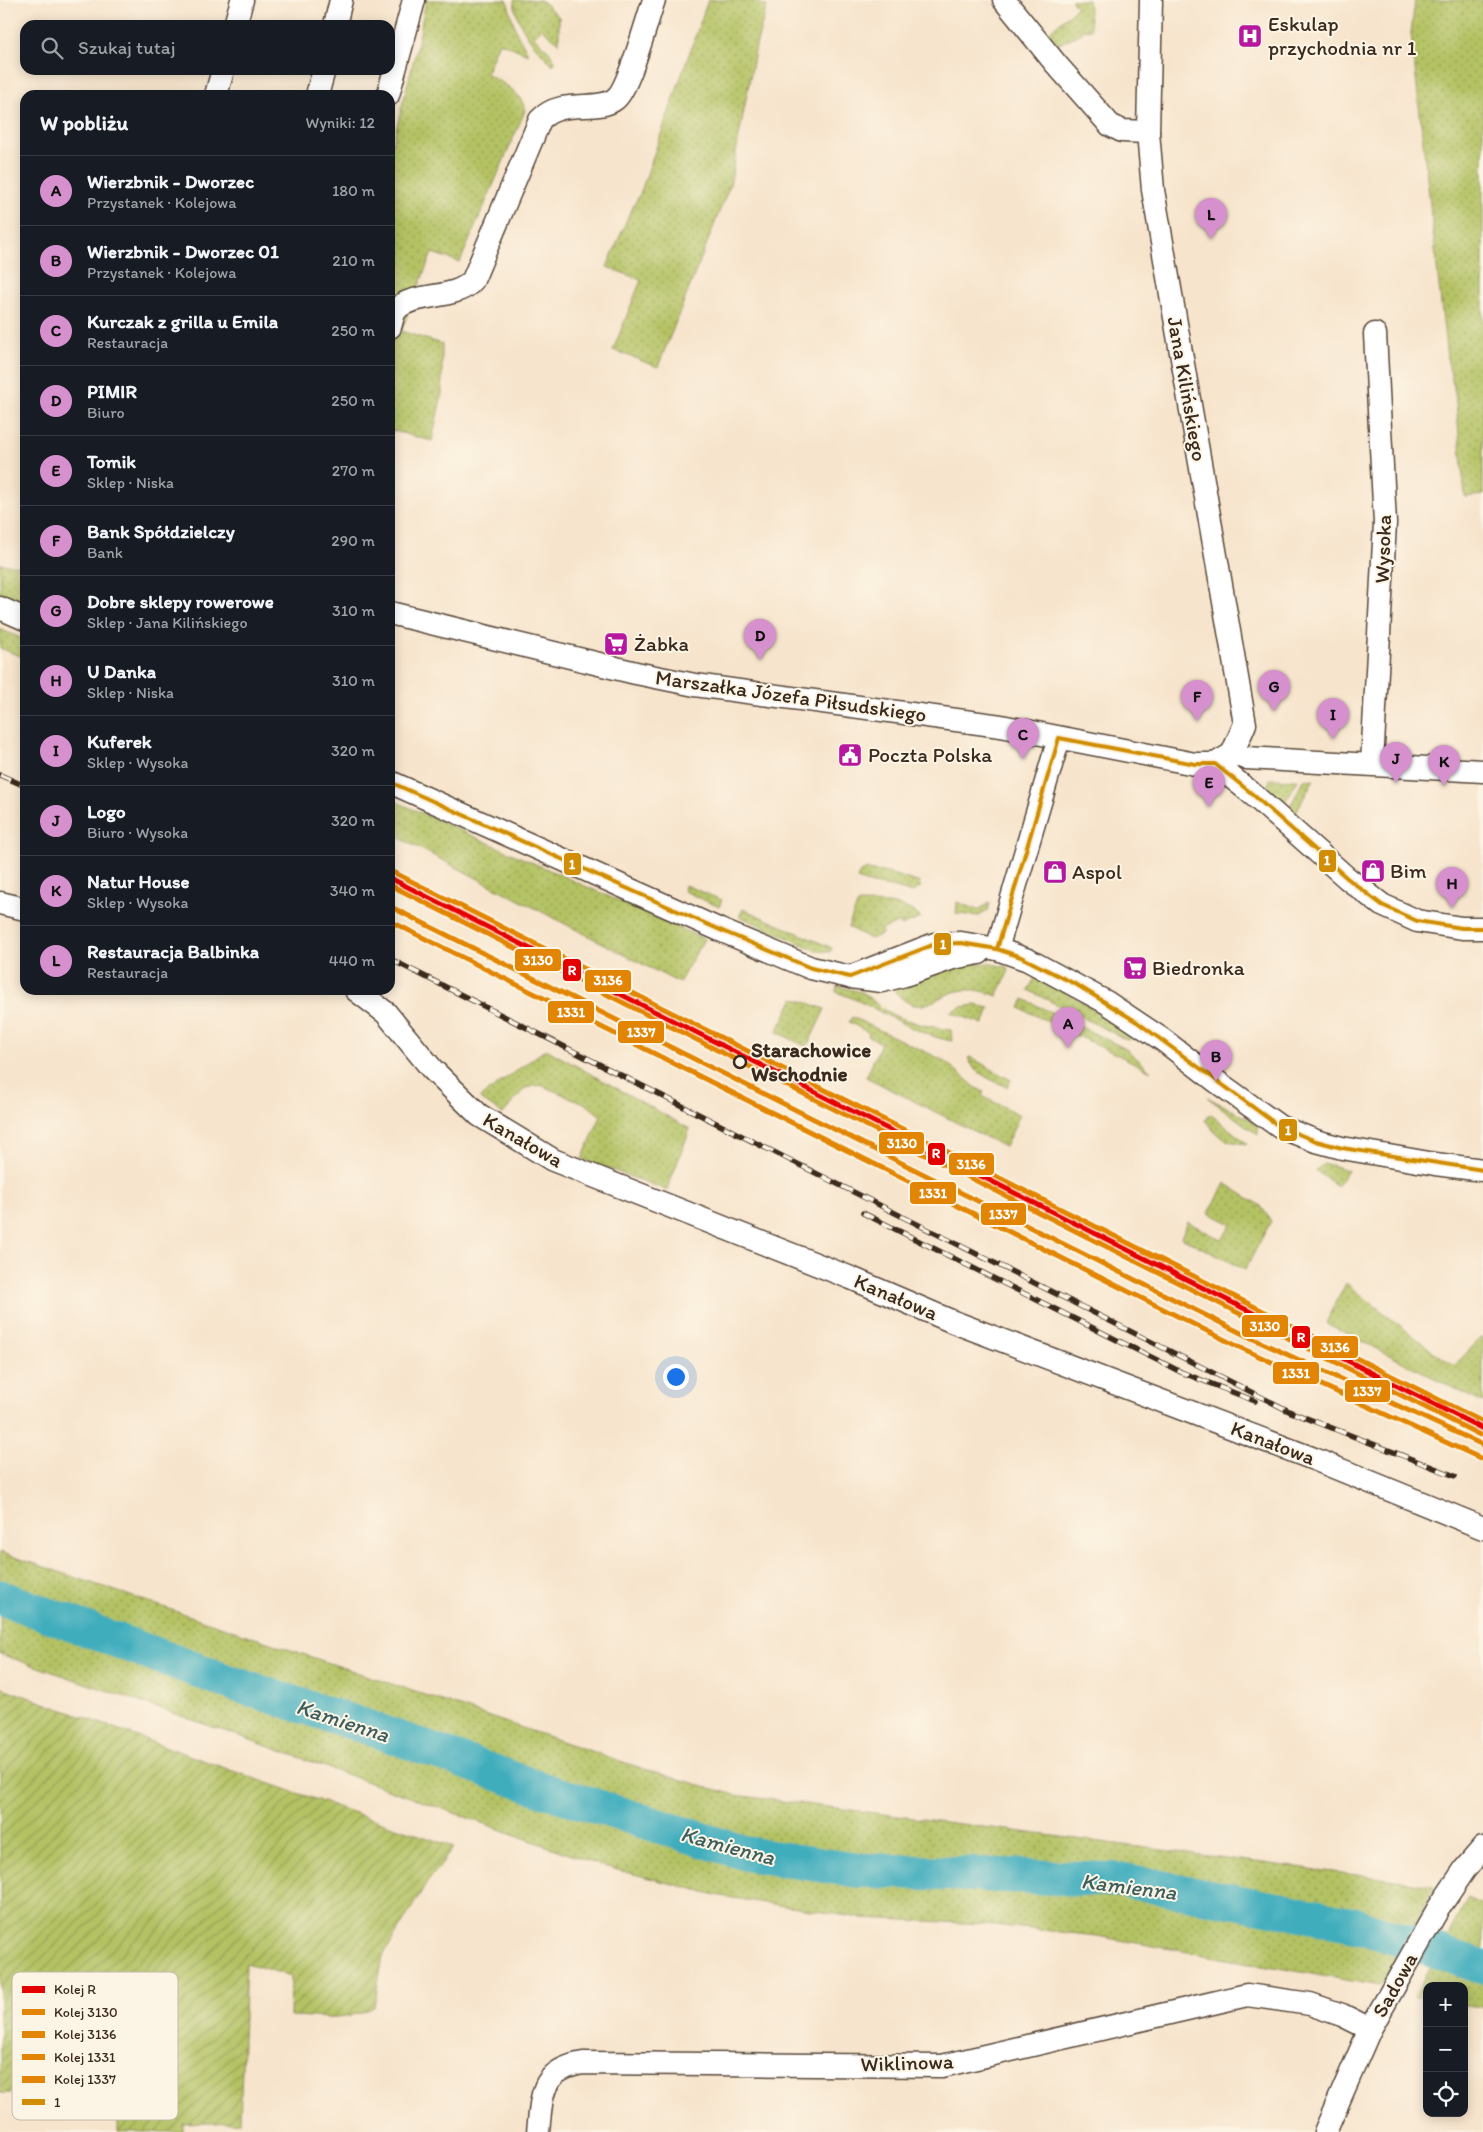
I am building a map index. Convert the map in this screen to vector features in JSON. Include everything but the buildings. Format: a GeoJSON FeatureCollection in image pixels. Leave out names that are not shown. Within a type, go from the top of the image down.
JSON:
{"type":"FeatureCollection","features":[{"type":"Feature","properties":{"kind":"street"},"geometry":{"type":"LineString","coordinates":[[236,20],[242,0]]}},
{"type":"Feature","properties":{"kind":"street"},"geometry":{"type":"LineString","coordinates":[[336,20],[341,0]]}},
{"type":"Feature","properties":{"kind":"street"},"geometry":{"type":"LineString","coordinates":[[395,69],[414,0]]}},
{"type":"Feature","properties":{"kind":"street"},"geometry":{"type":"LineString","coordinates":[[395,312],[403,304],[449,293],[469,285],[479,268],[540,120],[550,112],[559,109],[600,104],[616,99],[628,76],[654,0]]}},
{"type":"Feature","properties":{"kind":"street"},"geometry":{"type":"LineString","coordinates":[[1004,0],[1056,64],[1110,125],[1122,131],[1148,132]]}},
{"type":"Feature","properties":{"kind":"street","name":"Jana Kilińskiego"},"geometry":{"type":"LineString","coordinates":[[1151,0],[1148,132],[1152,176],[1211,531],[1246,724],[1214,761]]}},
{"type":"Feature","properties":{"kind":"street"},"geometry":{"type":"LineString","coordinates":[[217,90],[222,75]]}},
{"type":"Feature","properties":{"kind":"street"},"geometry":{"type":"LineString","coordinates":[[318,90],[323,75]]}},
{"type":"Feature","properties":{"kind":"street"},"geometry":{"type":"LineString","coordinates":[[389,90],[393,75]]}},
{"type":"Feature","properties":{"kind":"street","name":"Wysoka"},"geometry":{"type":"LineString","coordinates":[[1372,764],[1385,523],[1375,334]]}},
{"type":"Feature","properties":{"kind":"street"},"geometry":{"type":"LineString","coordinates":[[0,608],[20,617]]}},
{"type":"Feature","properties":{"kind":"street","name":"Marszałka Józefa Piłsudskiego"},"geometry":{"type":"LineString","coordinates":[[395,614],[629,672],[695,686],[1001,726],[1060,738],[1214,761]]}},
{"type":"Feature","properties":{"kind":"street"},"geometry":{"type":"LineString","coordinates":[[997,949],[1060,738]]}},
{"type":"Feature","properties":{"kind":"street"},"geometry":{"type":"LineString","coordinates":[[1214,761],[1246,758],[1483,771]]}},
{"type":"Feature","properties":{"kind":"street"},"geometry":{"type":"LineString","coordinates":[[1214,761],[1347,878],[1382,905],[1417,921],[1462,928],[1483,928]]}},
{"type":"Feature","properties":{"kind":"street"},"geometry":{"type":"LineString","coordinates":[[395,784],[720,930],[811,968],[850,977],[935,944],[961,943],[997,949],[1028,960],[1106,1002],[1163,1040],[1280,1127],[1316,1141],[1342,1148],[1483,1170]]}},
{"type":"Feature","properties":{"kind":"street"},"geometry":{"type":"LineString","coordinates":[[0,903],[20,909]]}},
{"type":"Feature","properties":{"kind":"street","name":"Kanałowa"},"geometry":{"type":"LineString","coordinates":[[363,995],[386,1012],[432,1069],[479,1115],[554,1160],[851,1278],[951,1321],[1314,1459],[1483,1528]]}},
{"type":"Feature","properties":{"kind":"street","name":"Sadowa"},"geometry":{"type":"LineString","coordinates":[[1325,2132],[1370,2029],[1438,1909],[1452,1887],[1483,1848]]}},
{"type":"Feature","properties":{"kind":"street","name":"Wiklinowa"},"geometry":{"type":"LineString","coordinates":[[538,2132],[541,2098],[546,2084],[558,2071],[583,2063],[942,2066],[1247,1995],[1310,2004],[1342,2015],[1370,2029]]}},
{"type":"Feature","properties":{"kind":"green space"},"geometry":{"type":"Polygon","coordinates":[[[426,0],[507,0],[516,31],[528,54],[499,42],[486,74],[516,93],[525,111],[460,262],[432,253],[401,331],[442,344],[442,393],[432,441],[395,431],[395,133],[417,47],[426,0]]]}},
{"type":"Feature","properties":{"kind":"green space"},"geometry":{"type":"Polygon","coordinates":[[[514,0],[541,0],[559,17],[559,43],[541,28],[534,37],[549,51],[556,62],[553,65],[533,44],[522,28],[514,0]]]}},
{"type":"Feature","properties":{"kind":"green space"},"geometry":{"type":"Polygon","coordinates":[[[708,0],[750,0],[767,6],[756,46],[730,185],[658,367],[613,350],[641,280],[607,267],[630,212],[640,194],[708,0]]]}},
{"type":"Feature","properties":{"kind":"green space"},"geometry":{"type":"Polygon","coordinates":[[[1071,0],[1088,0],[1091,29],[1082,30],[1082,33],[1059,44],[1048,33],[1077,7],[1071,0]]]}},
{"type":"Feature","properties":{"kind":"green space"},"geometry":{"type":"Polygon","coordinates":[[[1415,0],[1483,0],[1483,495],[1465,497],[1455,393],[1447,358],[1411,33],[1415,0]]]}},
{"type":"Feature","properties":{"kind":"green space"},"geometry":{"type":"Polygon","coordinates":[[[0,564],[20,566],[20,603],[0,594],[0,564]]]}},
{"type":"Feature","properties":{"kind":"green space"},"geometry":{"type":"Polygon","coordinates":[[[0,629],[20,638],[20,656],[0,648],[0,629]]]}},
{"type":"Feature","properties":{"kind":"green space"},"geometry":{"type":"Polygon","coordinates":[[[1270,779],[1298,780],[1285,802],[1267,787],[1270,779]]]}},
{"type":"Feature","properties":{"kind":"green space"},"geometry":{"type":"Polygon","coordinates":[[[1314,779],[1295,814],[1289,808],[1304,780],[1314,779]]]}},
{"type":"Feature","properties":{"kind":"green space"},"geometry":{"type":"Polygon","coordinates":[[[395,801],[704,939],[679,983],[395,836],[395,801]]]}},
{"type":"Feature","properties":{"kind":"green space"},"geometry":{"type":"Polygon","coordinates":[[[867,869],[893,874],[920,883],[918,884],[921,887],[911,893],[857,879],[860,872],[867,869]]]}},
{"type":"Feature","properties":{"kind":"green space"},"geometry":{"type":"Polygon","coordinates":[[[685,885],[722,900],[719,907],[684,891],[685,885]]]}},
{"type":"Feature","properties":{"kind":"green space"},"geometry":{"type":"Polygon","coordinates":[[[957,902],[978,910],[990,903],[988,911],[979,916],[956,914],[957,902]]]}},
{"type":"Feature","properties":{"kind":"green space"},"geometry":{"type":"Polygon","coordinates":[[[858,903],[892,904],[908,909],[921,918],[901,926],[900,922],[881,930],[882,934],[870,939],[848,927],[858,903]]]}},
{"type":"Feature","properties":{"kind":"green space"},"geometry":{"type":"Polygon","coordinates":[[[743,909],[832,948],[830,952],[817,951],[739,916],[743,909]]]}},
{"type":"Feature","properties":{"kind":"green space"},"geometry":{"type":"Polygon","coordinates":[[[985,963],[1008,967],[1009,971],[997,996],[981,991],[965,990],[954,992],[924,1005],[917,1005],[903,1000],[895,992],[895,987],[963,965],[985,963]]]}},
{"type":"Feature","properties":{"kind":"green space"},"geometry":{"type":"Polygon","coordinates":[[[1035,978],[1073,996],[1109,1019],[1132,1035],[1129,1041],[1028,990],[1035,978]]]}},
{"type":"Feature","properties":{"kind":"green space"},"geometry":{"type":"Polygon","coordinates":[[[837,986],[862,992],[884,1010],[900,1018],[923,1025],[951,1030],[952,1041],[907,1026],[865,1004],[836,992],[837,986]]]}},
{"type":"Feature","properties":{"kind":"green space"},"geometry":{"type":"Polygon","coordinates":[[[794,998],[825,1009],[807,1047],[777,1032],[794,998]]]}},
{"type":"Feature","properties":{"kind":"green space"},"geometry":{"type":"Polygon","coordinates":[[[1024,999],[1126,1049],[1151,1071],[1020,1008],[1024,999]]]}},
{"type":"Feature","properties":{"kind":"green space"},"geometry":{"type":"Polygon","coordinates":[[[975,1005],[990,1008],[983,1024],[950,1012],[961,1007],[975,1005]]]}},
{"type":"Feature","properties":{"kind":"green space"},"geometry":{"type":"Polygon","coordinates":[[[852,1017],[945,1061],[975,1087],[984,1092],[982,1096],[1020,1115],[1005,1147],[866,1077],[881,1043],[868,1036],[869,1033],[849,1022],[852,1017]]]}},
{"type":"Feature","properties":{"kind":"green space"},"geometry":{"type":"Polygon","coordinates":[[[546,1049],[690,1129],[667,1190],[582,1159],[601,1116],[586,1104],[540,1085],[525,1088],[503,1114],[479,1098],[546,1049]]]}},
{"type":"Feature","properties":{"kind":"green space"},"geometry":{"type":"Polygon","coordinates":[[[970,1057],[1011,1080],[1007,1087],[979,1072],[971,1064],[968,1058],[970,1057]]]}},
{"type":"Feature","properties":{"kind":"green space"},"geometry":{"type":"Polygon","coordinates":[[[1207,1097],[1251,1120],[1257,1127],[1258,1135],[1207,1097]]]}},
{"type":"Feature","properties":{"kind":"green space"},"geometry":{"type":"Polygon","coordinates":[[[1210,1114],[1248,1144],[1228,1141],[1219,1135],[1205,1120],[1210,1114]]]}},
{"type":"Feature","properties":{"kind":"green space"},"geometry":{"type":"Polygon","coordinates":[[[1323,1163],[1348,1170],[1337,1186],[1316,1171],[1323,1163]]]}},
{"type":"Feature","properties":{"kind":"green space"},"geometry":{"type":"Polygon","coordinates":[[[1225,1183],[1261,1206],[1271,1221],[1245,1270],[1181,1237],[1188,1222],[1222,1240],[1231,1224],[1209,1213],[1225,1183]]]}},
{"type":"Feature","properties":{"kind":"green space"},"geometry":{"type":"Polygon","coordinates":[[[1346,1283],[1454,1366],[1483,1336],[1483,1403],[1326,1323],[1346,1283]]]}},
{"type":"Feature","properties":{"kind":"green space"},"geometry":{"type":"Polygon","coordinates":[[[0,1552],[644,1769],[735,1795],[1435,1885],[1380,1986],[1097,1936],[984,1924],[861,1918],[720,1896],[602,1866],[242,1737],[0,1654],[0,1552]]]}},
{"type":"Feature","properties":{"kind":"green space"},"geometry":{"type":"Polygon","coordinates":[[[0,1687],[233,1771],[454,1847],[426,1884],[383,1956],[374,2007],[344,2016],[290,2016],[291,1976],[246,1963],[240,2122],[183,2124],[183,2132],[118,2132],[118,2120],[178,2120],[178,1972],[12,1972],[12,2093],[0,2093],[0,1687]]]}},
{"type":"Feature","properties":{"kind":"green space"},"geometry":{"type":"Polygon","coordinates":[[[1468,1898],[1483,1905],[1483,2007],[1468,2005],[1468,1982],[1423,1982],[1423,1999],[1414,1998],[1468,1898]]]}},
{"type":"Feature","properties":{"kind":"waterway","name":"Kamienna"},"geometry":{"type":"LineString","coordinates":[[0,1597],[234,1684],[370,1728],[544,1790],[748,1854],[855,1870],[1122,1880],[1353,1924],[1483,1967]]}},
{"type":"Feature","properties":{"kind":"railway"},"geometry":{"type":"LineString","coordinates":[[0,775],[20,784]]}},
{"type":"Feature","properties":{"kind":"railway"},"geometry":{"type":"LineString","coordinates":[[395,962],[1291,1412],[1455,1476]]}},
{"type":"Feature","properties":{"kind":"railway"},"geometry":{"type":"LineString","coordinates":[[863,1213],[1181,1372],[1255,1401]]}},
{"type":"Feature","properties":{"kind":"rail line","name":"3136"},"geometry":{"type":"LineString","coordinates":[[395,873],[1483,1422]]}},
{"type":"Feature","properties":{"kind":"rail line","name":"R"},"geometry":{"type":"LineString","coordinates":[[395,881],[1483,1429]]}},
{"type":"Feature","properties":{"kind":"rail line","name":"3130"},"geometry":{"type":"LineString","coordinates":[[395,888],[1480,1435]]}},
{"type":"Feature","properties":{"kind":"rail line","name":"1337"},"geometry":{"type":"LineString","coordinates":[[395,909],[1245,1335],[1483,1445]]}},
{"type":"Feature","properties":{"kind":"rail line","name":"1331"},"geometry":{"type":"LineString","coordinates":[[395,924],[1239,1347],[1480,1458]]}},
{"type":"Feature","properties":{"kind":"transit line","name":"1"},"geometry":{"type":"LineString","coordinates":[[997,949],[1059,738],[1195,764],[1215,764],[1250,792],[1347,878],[1382,905],[1417,921],[1462,928],[1483,928]]}},
{"type":"Feature","properties":{"kind":"transit line","name":"1"},"geometry":{"type":"LineString","coordinates":[[395,784],[720,930],[811,968],[850,977],[935,944],[961,943],[997,949],[1021,957],[1077,985],[1137,1022],[1280,1127],[1316,1141],[1342,1148],[1483,1170]]}},
{"type":"Feature","properties":{"kind":"place","name":"Eskulap przychodnia nr 1"},"geometry":{"type":"Point","coordinates":[1250,36]}},
{"type":"Feature","properties":{"kind":"place","name":"Restauracja Balbinka"},"geometry":{"type":"Point","coordinates":[1211,239]}},
{"type":"Feature","properties":{"kind":"place","name":"Żabka"},"geometry":{"type":"Point","coordinates":[616,644]}},
{"type":"Feature","properties":{"kind":"place","name":"PIMIR"},"geometry":{"type":"Point","coordinates":[760,660]}},
{"type":"Feature","properties":{"kind":"place","name":"Dobre sklepy rowerowe"},"geometry":{"type":"Point","coordinates":[1274,711]}},
{"type":"Feature","properties":{"kind":"place","name":"Bank Spółdzielczy"},"geometry":{"type":"Point","coordinates":[1197,721]}},
{"type":"Feature","properties":{"kind":"place","name":"Kuferek"},"geometry":{"type":"Point","coordinates":[1333,739]}},
{"type":"Feature","properties":{"kind":"place","name":"Poczta Polska"},"geometry":{"type":"Point","coordinates":[850,755]}},
{"type":"Feature","properties":{"kind":"place","name":"Kurczak z grilla u Emila"},"geometry":{"type":"Point","coordinates":[1023,759]}},
{"type":"Feature","properties":{"kind":"place","name":"Logo"},"geometry":{"type":"Point","coordinates":[1396,783]}},
{"type":"Feature","properties":{"kind":"place","name":"Natur House"},"geometry":{"type":"Point","coordinates":[1444,786]}},
{"type":"Feature","properties":{"kind":"place","name":"Tomik"},"geometry":{"type":"Point","coordinates":[1209,807]}},
{"type":"Feature","properties":{"kind":"place","name":"Bim"},"geometry":{"type":"Point","coordinates":[1373,871]}},
{"type":"Feature","properties":{"kind":"place","name":"Aspol"},"geometry":{"type":"Point","coordinates":[1055,872]}},
{"type":"Feature","properties":{"kind":"place","name":"U Danka"},"geometry":{"type":"Point","coordinates":[1452,908]}},
{"type":"Feature","properties":{"kind":"place","name":"Biedronka"},"geometry":{"type":"Point","coordinates":[1135,968]}},
{"type":"Feature","properties":{"kind":"place","name":"Wierzbnik - Dworzec"},"geometry":{"type":"Point","coordinates":[1068,1048]}},
{"type":"Feature","properties":{"kind":"place","name":"Starachowice Wschodnie"},"geometry":{"type":"Point","coordinates":[740,1062]}},
{"type":"Feature","properties":{"kind":"place","name":"Wierzbnik - Dworzec 01"},"geometry":{"type":"Point","coordinates":[1216,1081]}}]}
